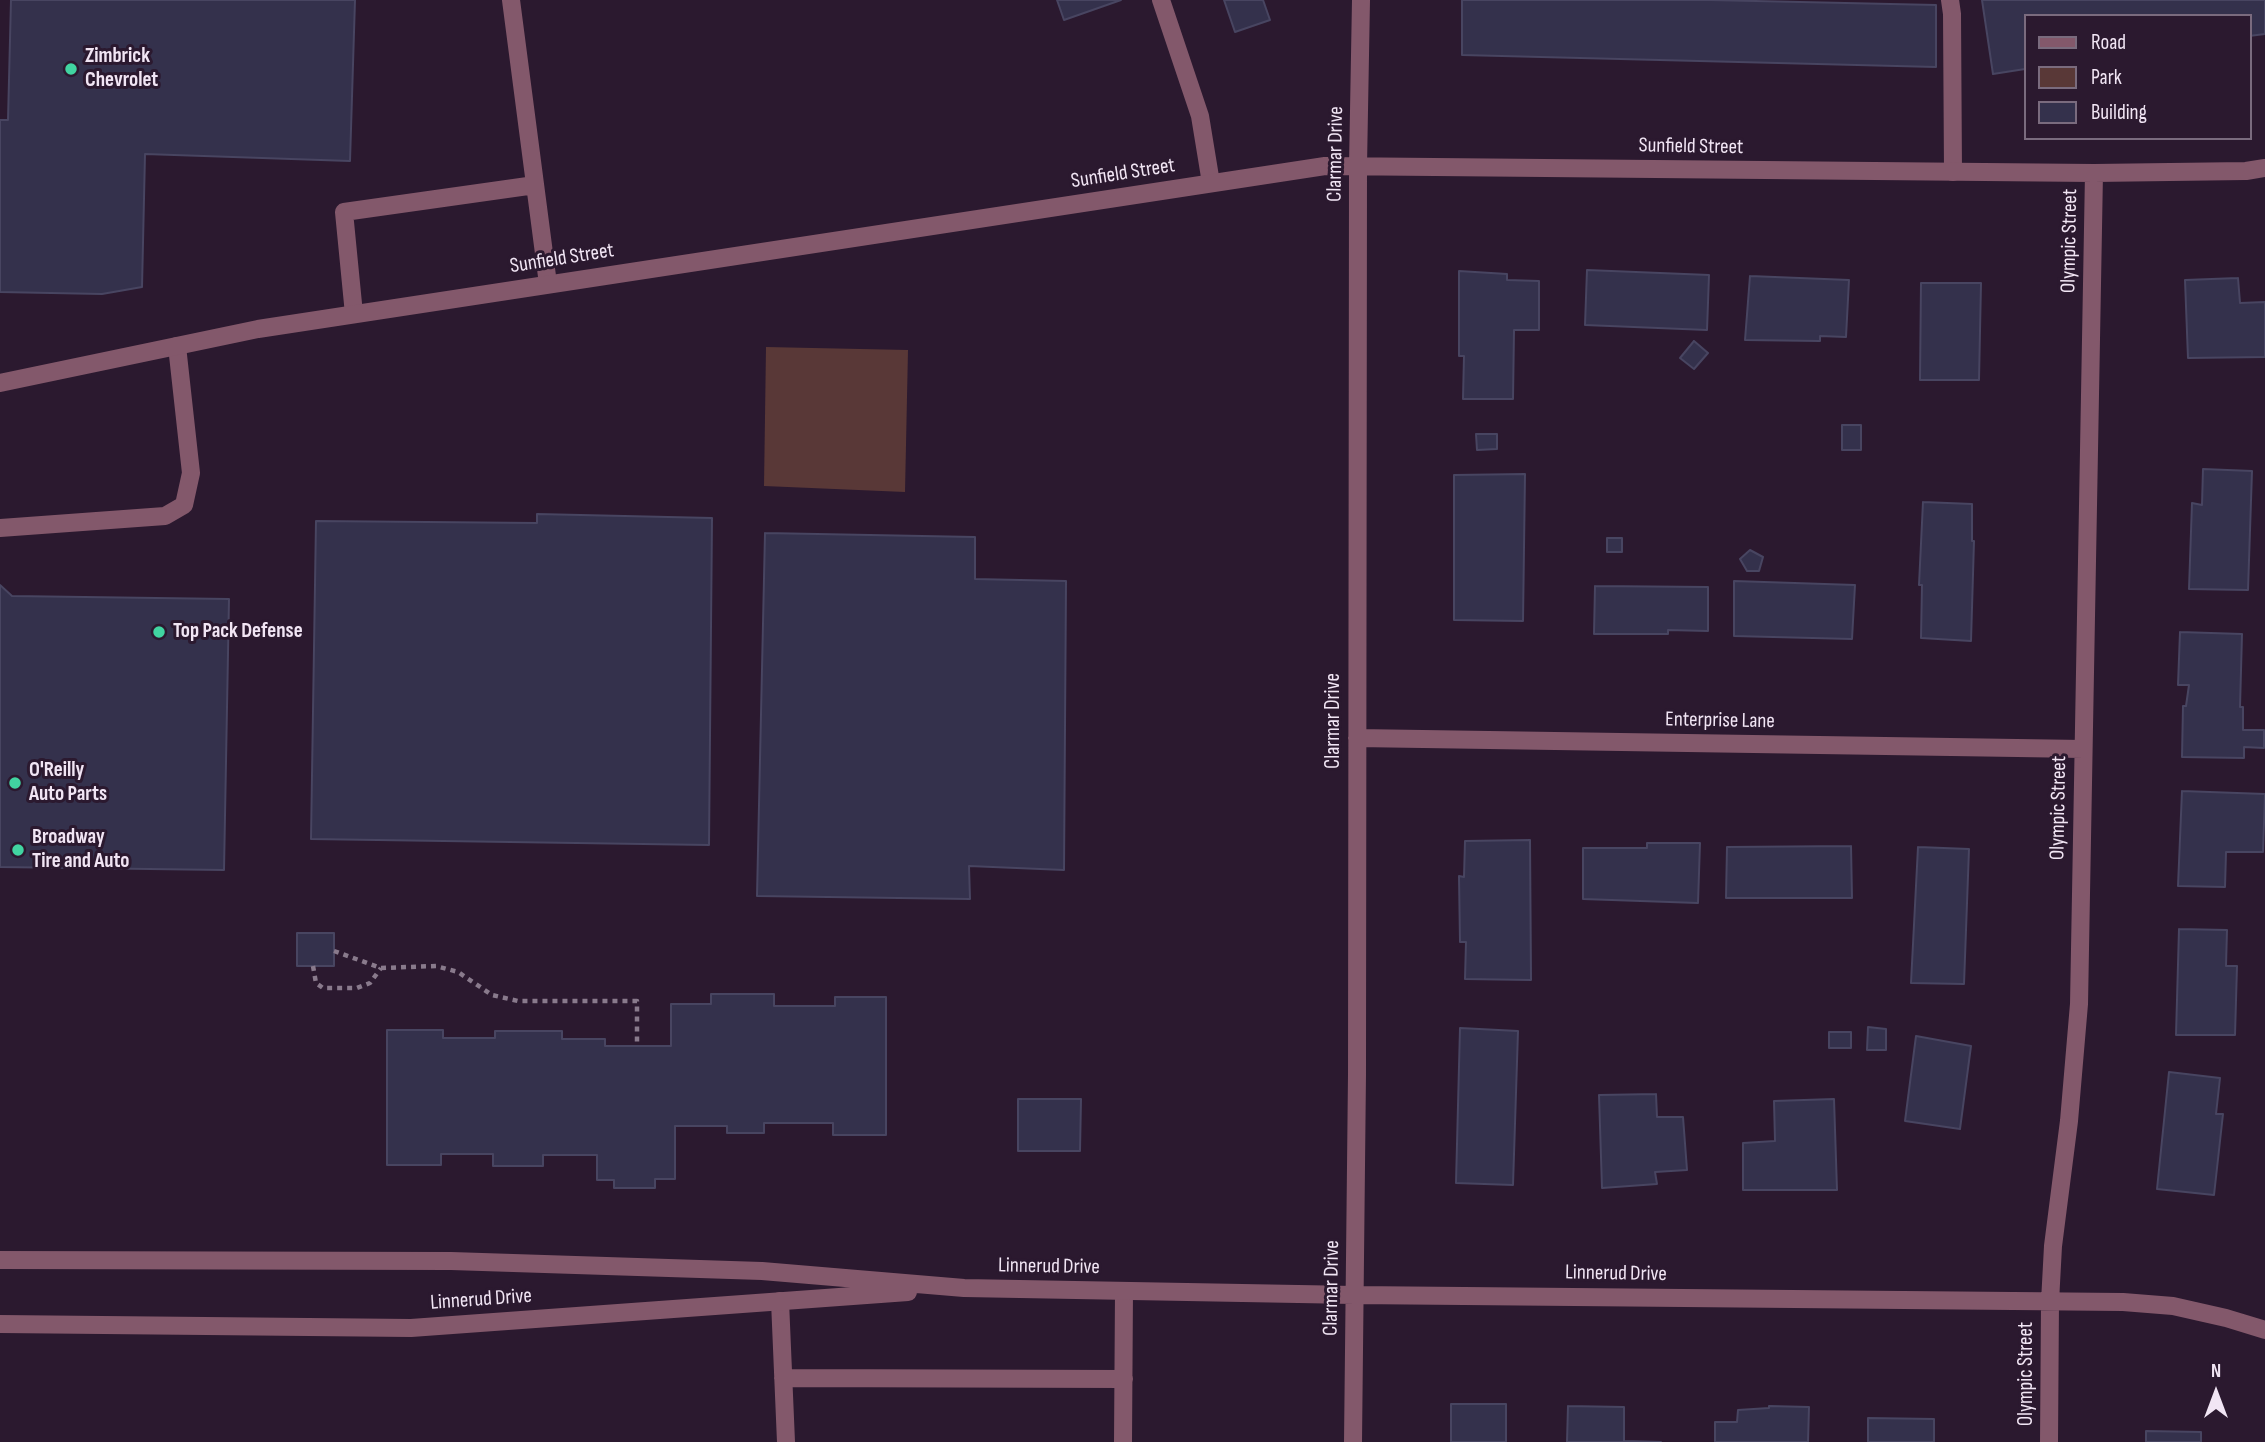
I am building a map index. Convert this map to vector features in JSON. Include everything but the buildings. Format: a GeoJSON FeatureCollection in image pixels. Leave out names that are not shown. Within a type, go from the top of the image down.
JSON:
{"type":"FeatureCollection","features":[{"type":"Feature","properties":{"kind":"street"},"geometry":{"type":"LineString","coordinates":[[511,0],[548,284]]}},
{"type":"Feature","properties":{"kind":"street"},"geometry":{"type":"LineString","coordinates":[[1161,0],[1200,116],[1211,183]]}},
{"type":"Feature","properties":{"kind":"street","name":"Clarmar Drive"},"geometry":{"type":"LineString","coordinates":[[1353,1442],[1357,1073],[1358,166],[1362,0]]}},
{"type":"Feature","properties":{"kind":"street"},"geometry":{"type":"LineString","coordinates":[[1950,0],[1952,172]]}},
{"type":"Feature","properties":{"kind":"street","name":"Sunfield Street"},"geometry":{"type":"LineString","coordinates":[[0,383],[258,328],[1325,166],[2094,173],[2265,168]]}},
{"type":"Feature","properties":{"kind":"street","name":"Olympic Street"},"geometry":{"type":"LineString","coordinates":[[2049,1442],[2053,1246],[2069,1121],[2079,1004],[2094,173]]}},
{"type":"Feature","properties":{"kind":"street"},"geometry":{"type":"LineString","coordinates":[[354,314],[344,212],[535,185]]}},
{"type":"Feature","properties":{"kind":"street"},"geometry":{"type":"LineString","coordinates":[[0,528],[165,516],[184,505],[191,473],[177,346]]}},
{"type":"Feature","properties":{"kind":"street","name":"Enterprise Lane"},"geometry":{"type":"LineString","coordinates":[[1357,738],[2083,749]]}},
{"type":"Feature","properties":{"kind":"street","name":"Linnerud Drive"},"geometry":{"type":"LineString","coordinates":[[0,1259],[451,1261],[762,1271],[964,1288],[2123,1303],[2172,1306],[2265,1330]]}},
{"type":"Feature","properties":{"kind":"street","name":"Linnerud Drive"},"geometry":{"type":"LineString","coordinates":[[0,1324],[411,1328],[964,1288]]}},
{"type":"Feature","properties":{"kind":"street"},"geometry":{"type":"LineString","coordinates":[[1123,1442],[1124,1291]]}},
{"type":"Feature","properties":{"kind":"street"},"geometry":{"type":"LineString","coordinates":[[780,1301],[786,1442]]}},
{"type":"Feature","properties":{"kind":"street"},"geometry":{"type":"LineString","coordinates":[[783,1378],[1124,1379]]}},
{"type":"Feature","properties":{"kind":"path"},"geometry":{"type":"LineString","coordinates":[[334,951],[381,968],[436,967],[458,972],[492,995],[518,1001],[637,1001],[637,1046]]}},
{"type":"Feature","properties":{"kind":"path"},"geometry":{"type":"LineString","coordinates":[[313,966],[316,983],[323,988],[357,988],[370,983],[381,968]]}},
{"type":"Feature","properties":{"kind":"green space"},"geometry":{"type":"Polygon","coordinates":[[[766,347],[908,350],[905,492],[764,486],[766,347]]]}},
{"type":"Feature","properties":{"kind":"place","name":"Zimbrick Chevrolet"},"geometry":{"type":"Point","coordinates":[71,69]}},
{"type":"Feature","properties":{"kind":"place","name":"Top Pack Defense"},"geometry":{"type":"Point","coordinates":[159,632]}},
{"type":"Feature","properties":{"kind":"place","name":"O'Reilly Auto Parts"},"geometry":{"type":"Point","coordinates":[15,783]}},
{"type":"Feature","properties":{"kind":"place","name":"Broadway Tire and Auto"},"geometry":{"type":"Point","coordinates":[18,850]}}]}
